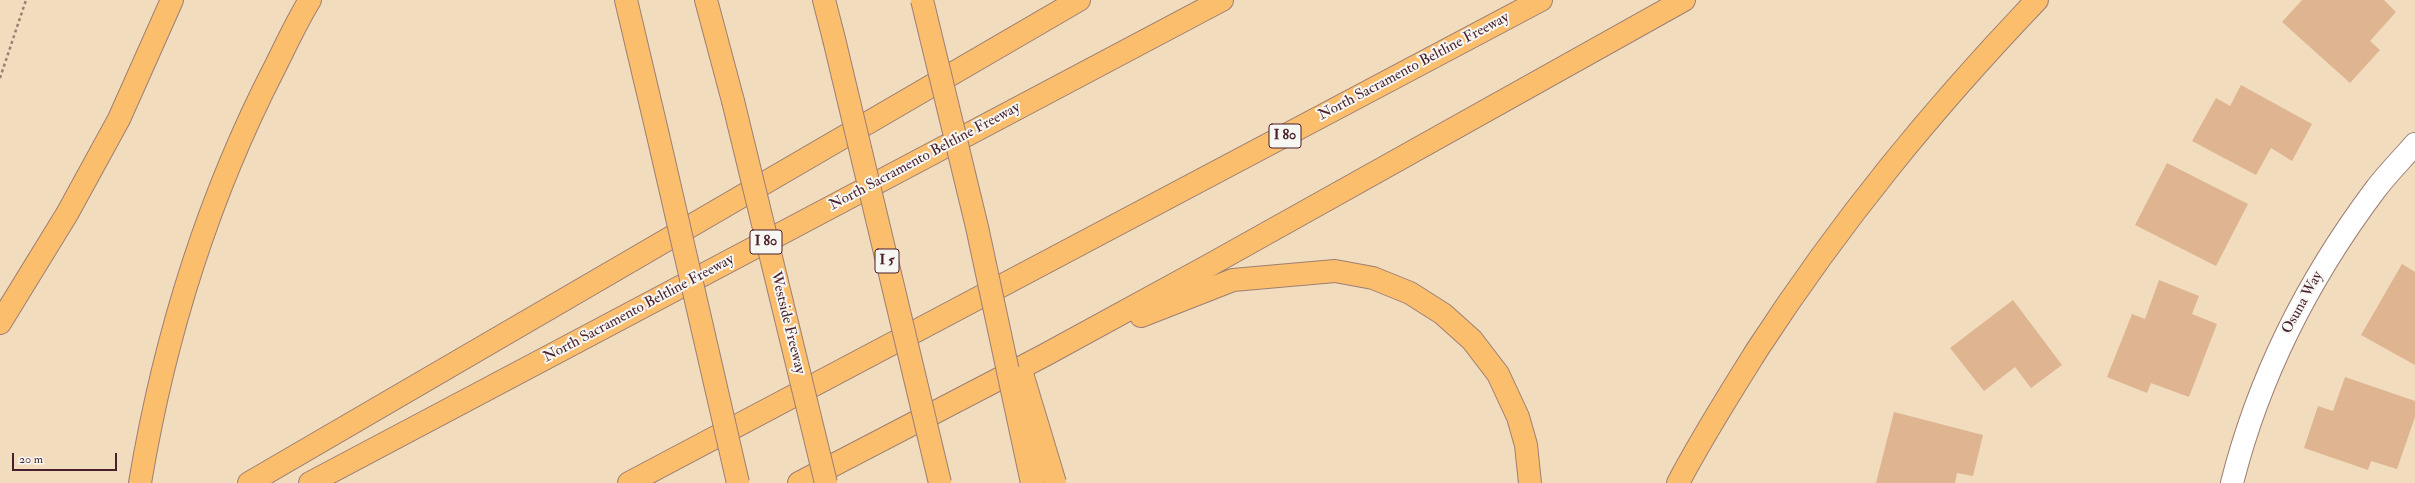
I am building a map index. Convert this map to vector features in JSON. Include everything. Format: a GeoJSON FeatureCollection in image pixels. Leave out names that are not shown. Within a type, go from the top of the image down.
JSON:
{"type":"FeatureCollection","features":[{"type":"Feature","properties":{"kind":"highway"},"geometry":{"type":"LineString","coordinates":[[0,323],[67,214],[115,126],[172,0]]}},
{"type":"Feature","properties":{"kind":"highway"},"geometry":{"type":"LineString","coordinates":[[140,483],[150,425],[174,327],[202,236],[250,116],[310,0]]}},
{"type":"Feature","properties":{"kind":"highway"},"geometry":{"type":"LineString","coordinates":[[626,0],[738,483]]}},
{"type":"Feature","properties":{"kind":"highway","name":"Westside Freeway"},"geometry":{"type":"LineString","coordinates":[[706,0],[733,101],[826,483]]}},
{"type":"Feature","properties":{"kind":"highway","name":"I 5"},"geometry":{"type":"LineString","coordinates":[[824,0],[940,483]]}},
{"type":"Feature","properties":{"kind":"highway"},"geometry":{"type":"LineString","coordinates":[[922,0],[977,227],[1032,483]]}},
{"type":"Feature","properties":{"kind":"highway"},"geometry":{"type":"LineString","coordinates":[[249,483],[1079,0]]}},
{"type":"Feature","properties":{"kind":"highway","name":"North Sacramento Beltline Freeway"},"geometry":{"type":"LineString","coordinates":[[310,483],[1222,0]]}},
{"type":"Feature","properties":{"kind":"highway","name":"North Sacramento Beltline Freeway"},"geometry":{"type":"LineString","coordinates":[[629,483],[1541,0]]}},
{"type":"Feature","properties":{"kind":"highway"},"geometry":{"type":"LineString","coordinates":[[799,483],[1045,355],[1215,262],[1684,0]]}},
{"type":"Feature","properties":{"kind":"highway"},"geometry":{"type":"LineString","coordinates":[[1678,483],[1727,397],[1806,276],[1880,177],[1965,76],[2037,0]]}},
{"type":"Feature","properties":{"kind":"highway"},"geometry":{"type":"LineString","coordinates":[[977,227],[1055,483]]}},
{"type":"Feature","properties":{"kind":"highway"},"geometry":{"type":"LineString","coordinates":[[1045,355],[1232,280],[1335,271],[1373,278],[1410,292],[1443,314],[1472,340],[1498,374],[1518,417],[1526,445],[1530,483]]}},
{"type":"Feature","properties":{"kind":"street","name":"Osuna Way"},"geometry":{"type":"LineString","coordinates":[[2232,483],[2265,381],[2287,330],[2328,257],[2375,189],[2415,144]]}},
{"type":"Feature","properties":{"kind":"path"},"geometry":{"type":"LineString","coordinates":[[0,78],[26,0]]}},
{"type":"Feature","properties":{"kind":"building"},"geometry":{"type":"Polygon","coordinates":[[[2302,0],[2384,0],[2396,12],[2370,41],[2380,50],[2350,83],[2282,22],[2302,0]]]}},
{"type":"Feature","properties":{"kind":"building"},"geometry":{"type":"Polygon","coordinates":[[[2241,85],[2312,124],[2292,161],[2271,148],[2256,175],[2192,141],[2216,98],[2230,106],[2241,85]]]}},
{"type":"Feature","properties":{"kind":"building"},"geometry":{"type":"Polygon","coordinates":[[[2167,163],[2248,204],[2216,266],[2135,225],[2167,163]]]}},
{"type":"Feature","properties":{"kind":"building"},"geometry":{"type":"Polygon","coordinates":[[[2402,264],[2415,272],[2415,365],[2361,335],[2402,264]]]}},
{"type":"Feature","properties":{"kind":"building"},"geometry":{"type":"Polygon","coordinates":[[[2159,280],[2199,296],[2192,314],[2217,324],[2189,397],[2151,383],[2147,393],[2107,377],[2132,314],[2145,319],[2159,280]]]}},
{"type":"Feature","properties":{"kind":"building"},"geometry":{"type":"Polygon","coordinates":[[[2013,300],[2062,365],[2031,388],[2015,367],[1984,391],[1950,348],[2013,300]]]}},
{"type":"Feature","properties":{"kind":"building"},"geometry":{"type":"Polygon","coordinates":[[[2345,377],[2415,401],[2415,417],[2397,469],[2371,461],[2368,470],[2304,448],[2318,406],[2333,411],[2345,377]]]}},
{"type":"Feature","properties":{"kind":"building"},"geometry":{"type":"Polygon","coordinates":[[[1894,412],[1983,435],[1973,476],[1957,473],[1955,483],[1876,483],[1894,412]]]}}]}
